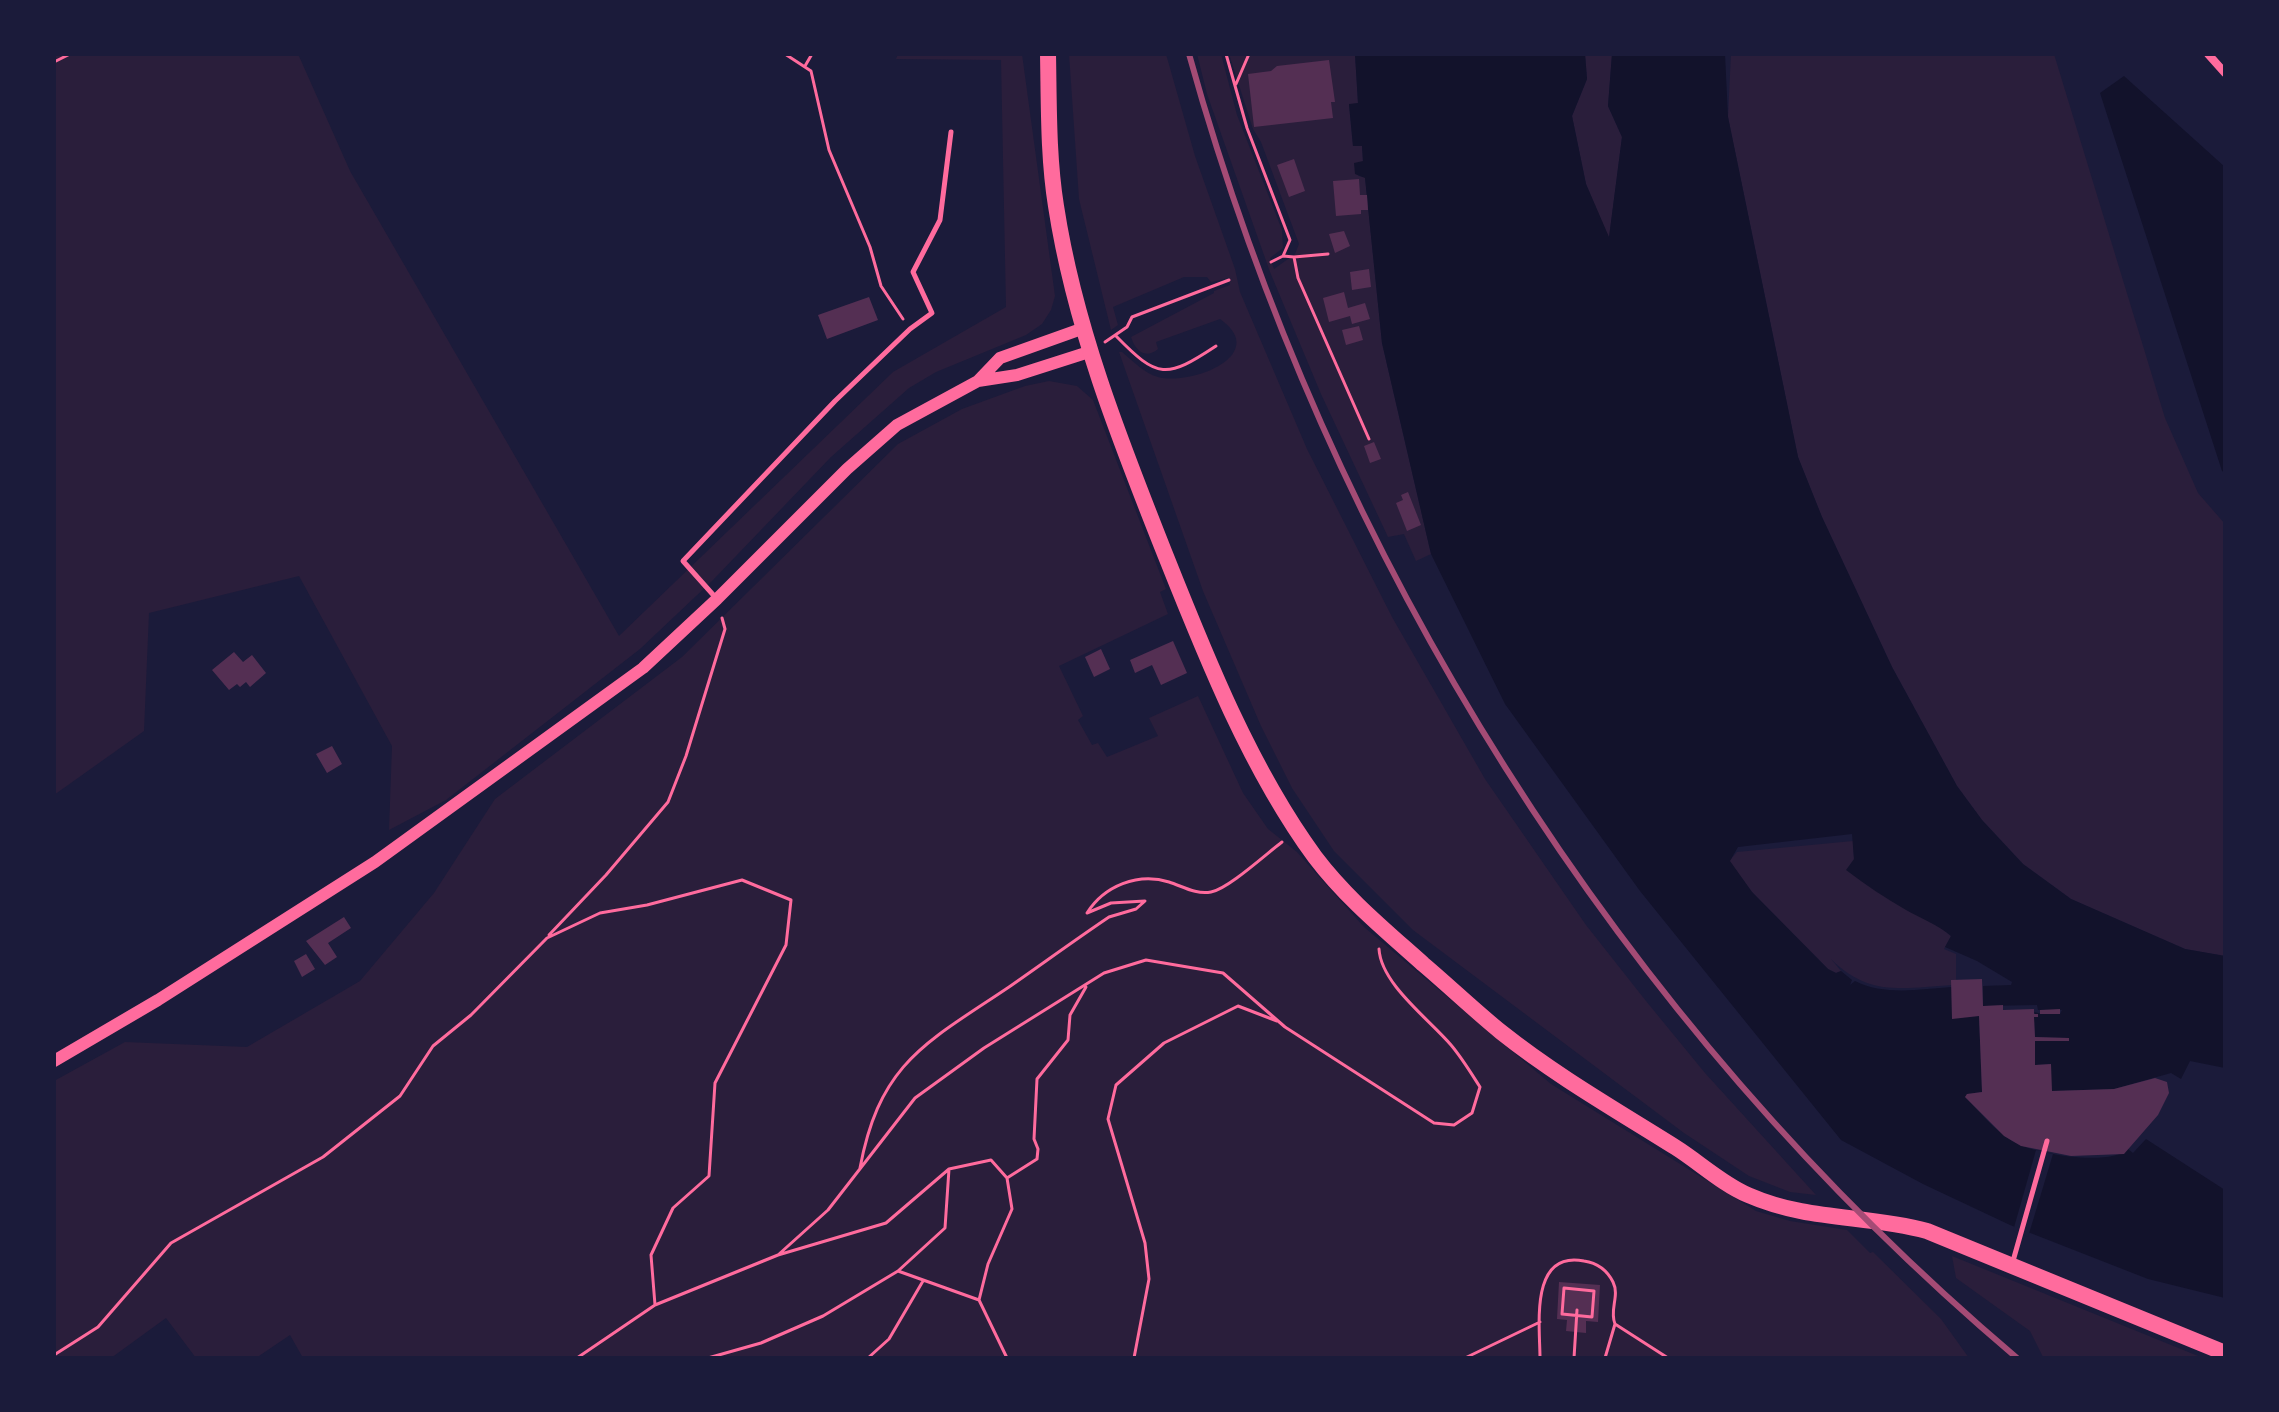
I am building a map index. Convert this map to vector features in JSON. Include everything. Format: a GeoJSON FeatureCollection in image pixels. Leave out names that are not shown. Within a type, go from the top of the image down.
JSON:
{"type":"FeatureCollection","features":[{"type":"Feature","properties":{"kind":"main road"},"geometry":{"type":"LineString","coordinates":[[1048,54],[1049,133],[1055,203],[1064,250],[1084,328],[1139,488],[1189,616],[1254,753],[1316,857],[1378,926],[1503,1033],[1587,1093],[1744,1194],[1799,1213],[1883,1221],[1927,1231],[2225,1353]]}},
{"type":"Feature","properties":{"kind":"street"},"geometry":{"type":"LineString","coordinates":[[2208,54],[2225,73]]}},
{"type":"Feature","properties":{"kind":"street"},"geometry":{"type":"LineString","coordinates":[[54,1061],[158,1000],[375,862],[643,668],[847,469],[897,425],[978,381],[1000,358],[1084,328]]}},
{"type":"Feature","properties":{"kind":"street"},"geometry":{"type":"LineString","coordinates":[[978,381],[1017,375],[1092,351]]}},
{"type":"Feature","properties":{"kind":"lane"},"geometry":{"type":"LineString","coordinates":[[717,599],[683,561],[835,401],[910,329],[932,313],[913,272],[940,220],[951,132]]}},
{"type":"Feature","properties":{"kind":"lane"},"geometry":{"type":"LineString","coordinates":[[2012,1266],[2047,1141]]}},
{"type":"Feature","properties":{"kind":"path"},"geometry":{"type":"LineString","coordinates":[[54,62],[70,54]]}},
{"type":"Feature","properties":{"kind":"path"},"geometry":{"type":"LineString","coordinates":[[785,54],[811,71],[829,150],[870,247],[881,286],[910,329]]}},
{"type":"Feature","properties":{"kind":"path"},"geometry":{"type":"LineString","coordinates":[[805,66],[812,54]]}},
{"type":"Feature","properties":{"kind":"path"},"geometry":{"type":"LineString","coordinates":[[1226,54],[1247,128],[1290,240],[1283,256],[1271,262]]}},
{"type":"Feature","properties":{"kind":"path"},"geometry":{"type":"LineString","coordinates":[[1235,86],[1249,54]]}},
{"type":"Feature","properties":{"kind":"path"},"geometry":{"type":"LineString","coordinates":[[1283,256],[1328,254]]}},
{"type":"Feature","properties":{"kind":"path"},"geometry":{"type":"LineString","coordinates":[[1294,257],[1298,278],[1369,439]]}},
{"type":"Feature","properties":{"kind":"path"},"geometry":{"type":"LineString","coordinates":[[1092,351],[1127,327],[1132,317],[1229,280]]}},
{"type":"Feature","properties":{"kind":"path"},"geometry":{"type":"LineString","coordinates":[[1115,335],[1144,364],[1165,371],[1189,364],[1216,346]]}},
{"type":"Feature","properties":{"kind":"path"},"geometry":{"type":"LineString","coordinates":[[54,1355],[98,1327],[171,1243],[323,1157],[400,1096],[433,1046],[471,1015],[606,875],[668,802],[725,629],[717,599]]}},
{"type":"Feature","properties":{"kind":"path"},"geometry":{"type":"LineString","coordinates":[[859,1170],[866,1137],[881,1097],[920,1048],[1109,917],[1136,909],[1145,901],[1119,901],[1087,913],[1100,897],[1136,879],[1149,877],[1201,893],[1224,888],[1298,830]]}},
{"type":"Feature","properties":{"kind":"path"},"geometry":{"type":"LineString","coordinates":[[547,938],[600,913],[647,905],[742,880],[791,900],[786,945],[715,1083],[709,1176],[673,1208],[651,1255],[655,1305]]}},
{"type":"Feature","properties":{"kind":"path"},"geometry":{"type":"LineString","coordinates":[[778,1255],[828,1210],[915,1098],[984,1048],[1087,983],[1104,973],[1146,960],[1223,973],[1280,1022],[1434,1123],[1454,1125],[1472,1113],[1480,1087],[1452,1046],[1401,991],[1380,961],[1378,926]]}},
{"type":"Feature","properties":{"kind":"path"},"geometry":{"type":"LineString","coordinates":[[1007,1178],[1037,1159],[1038,1149],[1034,1139],[1037,1079],[1068,1040],[1070,1015],[1087,983]]}},
{"type":"Feature","properties":{"kind":"path"},"geometry":{"type":"LineString","coordinates":[[1134,1358],[1149,1279],[1145,1243],[1108,1119],[1116,1085],[1164,1043],[1238,1006],[1280,1022]]}},
{"type":"Feature","properties":{"kind":"path"},"geometry":{"type":"LineString","coordinates":[[577,1358],[655,1305],[778,1255],[886,1223],[949,1169],[991,1160],[1007,1178],[1012,1209],[988,1264],[979,1300],[1007,1358]]}},
{"type":"Feature","properties":{"kind":"path"},"geometry":{"type":"LineString","coordinates":[[708,1358],[761,1343],[810,1321],[898,1271],[945,1228],[949,1169]]}},
{"type":"Feature","properties":{"kind":"path"},"geometry":{"type":"LineString","coordinates":[[1540,1358],[1540,1293],[1544,1279],[1558,1265],[1578,1260],[1604,1269],[1615,1285],[1612,1318],[1615,1324],[1668,1358]]}},
{"type":"Feature","properties":{"kind":"path"},"geometry":{"type":"LineString","coordinates":[[898,1271],[979,1300]]}},
{"type":"Feature","properties":{"kind":"path"},"geometry":{"type":"LineString","coordinates":[[868,1358],[889,1339],[923,1281]]}},
{"type":"Feature","properties":{"kind":"path"},"geometry":{"type":"LineString","coordinates":[[1579,1284],[1579,1290]]}},
{"type":"Feature","properties":{"kind":"path"},"geometry":{"type":"LineString","coordinates":[[1564,1288],[1594,1291],[1592,1317],[1577,1313],[1562,1314],[1564,1288]]}},
{"type":"Feature","properties":{"kind":"path"},"geometry":{"type":"LineString","coordinates":[[1574,1358],[1577,1313]]}},
{"type":"Feature","properties":{"kind":"path"},"geometry":{"type":"LineString","coordinates":[[1465,1358],[1540,1322]]}},
{"type":"Feature","properties":{"kind":"path"},"geometry":{"type":"LineString","coordinates":[[1605,1358],[1615,1324]]}},
{"type":"Feature","properties":{"kind":"shaded area"},"geometry":{"type":"Polygon","coordinates":[[[54,54],[298,54],[350,171],[619,636],[893,372],[1006,307],[1001,60],[896,59],[898,54],[1022,54],[1055,296],[1042,324],[1026,335],[936,372],[909,388],[831,457],[713,580],[640,649],[446,800],[389,830],[392,746],[299,576],[149,613],[144,731],[54,795],[54,54]]]}},
{"type":"Feature","properties":{"kind":"shaded area"},"geometry":{"type":"Polygon","coordinates":[[[1069,54],[1166,54],[1195,156],[1235,269],[1240,292],[1307,449],[1392,617],[1485,779],[1586,925],[1705,1073],[1816,1195],[1790,1192],[1749,1176],[1684,1133],[1413,930],[1334,851],[1292,788],[1261,726],[1203,591],[1119,352],[1143,370],[1172,379],[1189,377],[1220,365],[1231,356],[1236,345],[1233,332],[1220,319],[1156,342],[1158,349],[1149,354],[1138,349],[1131,337],[1230,285],[1229,278],[1211,282],[1207,277],[1184,277],[1113,307],[1118,325],[1111,330],[1079,199],[1069,54]]]}},
{"type":"Feature","properties":{"kind":"shaded area"},"geometry":{"type":"Polygon","coordinates":[[[1197,54],[1221,54],[1237,115],[1282,230],[1283,248],[1270,258],[1274,269],[1295,254],[1299,244],[1261,142],[1253,129],[1229,54],[1355,54],[1358,103],[1349,105],[1353,146],[1362,146],[1363,162],[1358,176],[1365,177],[1382,343],[1431,554],[1416,561],[1404,534],[1388,537],[1321,394],[1270,272],[1207,94],[1197,54]]]}},
{"type":"Feature","properties":{"kind":"shaded area"},"geometry":{"type":"Polygon","coordinates":[[[1355,54],[1585,54],[1587,79],[1572,116],[1586,184],[1609,237],[1622,137],[1608,106],[1612,54],[1725,54],[1728,117],[1798,457],[1822,517],[1892,667],[1957,786],[1982,820],[2023,864],[2071,899],[2185,949],[2225,956],[2225,1068],[2190,1061],[2181,1079],[2171,1073],[2114,1089],[2051,1091],[2049,1064],[2035,1065],[2035,1041],[2069,1041],[2069,1038],[2035,1037],[2034,1017],[2037,1017],[2034,1012],[2060,1014],[2062,1010],[2038,1010],[2037,1005],[1983,1006],[1983,986],[2011,985],[2012,982],[1977,961],[1945,947],[1951,936],[1946,932],[1891,901],[1846,870],[1854,859],[1852,834],[1738,847],[1730,861],[1752,892],[1828,969],[1836,973],[1841,971],[1852,980],[1850,985],[1855,981],[1878,989],[1952,987],[1952,1018],[1979,1016],[1982,1092],[1965,1097],[2012,1141],[2053,1154],[2089,1158],[2119,1154],[2128,1149],[2133,1153],[2146,1139],[2225,1190],[2225,1298],[2148,1279],[2010,1225],[1923,1184],[1841,1140],[1640,891],[1505,704],[1431,554],[1382,343],[1365,178],[1355,174],[1354,163],[1363,161],[1362,146],[1353,146],[1349,104],[1358,103],[1355,54]]]}},
{"type":"Feature","properties":{"kind":"shaded area"},"geometry":{"type":"Polygon","coordinates":[[[1585,54],[1612,54],[1608,106],[1622,137],[1609,239],[1586,184],[1572,116],[1587,79],[1585,54]]]}},
{"type":"Feature","properties":{"kind":"shaded area"},"geometry":{"type":"Polygon","coordinates":[[[1731,54],[2054,54],[2165,418],[2198,493],[2225,524],[2225,956],[2185,949],[2071,899],[2023,864],[1982,820],[1957,786],[1892,667],[1822,517],[1798,457],[1728,117],[1731,54]]]}},
{"type":"Feature","properties":{"kind":"shaded area"},"geometry":{"type":"Polygon","coordinates":[[[2124,76],[2225,167],[2225,473],[2100,93],[2124,76]]]}},
{"type":"Feature","properties":{"kind":"shaded area"},"geometry":{"type":"Polygon","coordinates":[[[1049,381],[1077,386],[1093,400],[1166,589],[1160,592],[1168,614],[1059,666],[1083,716],[1078,720],[1092,745],[1098,743],[1107,757],[1158,736],[1149,718],[1198,696],[1243,793],[1268,829],[1297,852],[1364,927],[1551,1084],[1756,1211],[1790,1221],[1847,1230],[1941,1319],[1969,1358],[303,1358],[290,1335],[256,1358],[196,1358],[166,1318],[111,1358],[54,1358],[54,1081],[125,1042],[247,1047],[360,981],[434,893],[495,799],[682,657],[898,444],[962,409],[1025,386],[1049,381]]]}},
{"type":"Feature","properties":{"kind":"shaded area"},"geometry":{"type":"Polygon","coordinates":[[[1853,841],[1854,859],[1951,936],[1944,949],[1956,954],[1956,980],[1952,985],[1902,988],[1873,985],[1859,980],[1831,959],[1841,971],[1836,973],[1828,969],[1752,892],[1729,861],[1737,852],[1853,841]]]}},
{"type":"Feature","properties":{"kind":"shaded area"},"geometry":{"type":"Polygon","coordinates":[[[1952,1256],[2203,1358],[2043,1357],[2030,1331],[1956,1278],[1952,1256]]]}},
{"type":"Feature","properties":{"kind":"pier"},"geometry":{"type":"Polygon","coordinates":[[[2036,1150],[2053,1154],[2028,1237],[2013,1231],[2036,1150]]]}},
{"type":"Feature","properties":{"kind":"building"},"geometry":{"type":"Polygon","coordinates":[[[1329,60],[1335,102],[1331,102],[1333,118],[1254,127],[1248,74],[1271,71],[1277,66],[1329,60]]]}},
{"type":"Feature","properties":{"kind":"building"},"geometry":{"type":"Polygon","coordinates":[[[1294,159],[1305,191],[1289,197],[1277,165],[1294,159]]]}},
{"type":"Feature","properties":{"kind":"building"},"geometry":{"type":"Polygon","coordinates":[[[1359,179],[1360,195],[1367,195],[1368,210],[1361,210],[1361,214],[1336,216],[1333,181],[1359,179]]]}},
{"type":"Feature","properties":{"kind":"building"},"geometry":{"type":"Polygon","coordinates":[[[1344,231],[1350,246],[1335,253],[1329,234],[1344,231]]]}},
{"type":"Feature","properties":{"kind":"building"},"geometry":{"type":"Polygon","coordinates":[[[1369,269],[1371,287],[1352,290],[1350,272],[1369,269]]]}},
{"type":"Feature","properties":{"kind":"building"},"geometry":{"type":"Polygon","coordinates":[[[1344,292],[1348,308],[1365,303],[1370,319],[1352,324],[1350,316],[1329,322],[1323,298],[1344,292]]]}},
{"type":"Feature","properties":{"kind":"building"},"geometry":{"type":"Polygon","coordinates":[[[869,297],[878,320],[827,339],[818,315],[869,297]]]}},
{"type":"Feature","properties":{"kind":"building"},"geometry":{"type":"Polygon","coordinates":[[[1359,326],[1363,340],[1346,345],[1342,330],[1359,326]]]}},
{"type":"Feature","properties":{"kind":"building"},"geometry":{"type":"Polygon","coordinates":[[[1374,442],[1381,459],[1370,463],[1364,446],[1374,442]]]}},
{"type":"Feature","properties":{"kind":"building"},"geometry":{"type":"Polygon","coordinates":[[[1408,492],[1421,525],[1407,531],[1396,503],[1403,500],[1401,495],[1408,492]]]}},
{"type":"Feature","properties":{"kind":"building"},"geometry":{"type":"Polygon","coordinates":[[[1173,641],[1187,673],[1161,685],[1152,665],[1135,673],[1130,660],[1173,641]]]}},
{"type":"Feature","properties":{"kind":"building"},"geometry":{"type":"Polygon","coordinates":[[[1101,649],[1110,669],[1094,677],[1085,657],[1101,649]]]}},
{"type":"Feature","properties":{"kind":"building"},"geometry":{"type":"Polygon","coordinates":[[[234,652],[243,662],[252,655],[266,673],[250,687],[246,682],[229,690],[212,670],[234,652]]]}},
{"type":"Feature","properties":{"kind":"building"},"geometry":{"type":"Polygon","coordinates":[[[332,746],[342,764],[327,773],[316,754],[332,746]]]}},
{"type":"Feature","properties":{"kind":"building"},"geometry":{"type":"Polygon","coordinates":[[[344,917],[351,928],[328,943],[337,957],[325,965],[306,941],[344,917]]]}},
{"type":"Feature","properties":{"kind":"building"},"geometry":{"type":"Polygon","coordinates":[[[306,954],[315,969],[302,977],[294,961],[306,954]]]}},
{"type":"Feature","properties":{"kind":"building"},"geometry":{"type":"Polygon","coordinates":[[[1982,979],[1983,1006],[2003,1005],[2003,1010],[2034,1009],[2034,1014],[2038,1014],[2034,1017],[2035,1037],[2069,1038],[2069,1041],[2035,1041],[2035,1065],[2051,1064],[2052,1091],[2114,1089],[2155,1078],[2167,1082],[2169,1093],[2158,1115],[2124,1154],[2071,1156],[2021,1146],[2004,1136],[1965,1097],[1982,1092],[1979,1016],[1952,1019],[1951,980],[1982,979]]]}},
{"type":"Feature","properties":{"kind":"building"},"geometry":{"type":"Polygon","coordinates":[[[2060,1009],[2060,1014],[2040,1014],[2040,1010],[2060,1009]]]}},
{"type":"Feature","properties":{"kind":"building"},"geometry":{"type":"Polygon","coordinates":[[[1559,1282],[1600,1285],[1598,1322],[1586,1321],[1586,1333],[1566,1331],[1567,1320],[1557,1319],[1559,1282]]]}},
{"type":"Feature","properties":{"kind":"railway"},"geometry":{"type":"LineString","coordinates":[[1189,54],[1248,241],[1321,423],[1407,599],[1506,768],[1616,929],[1739,1082],[1872,1225],[2017,1358]]}}]}
